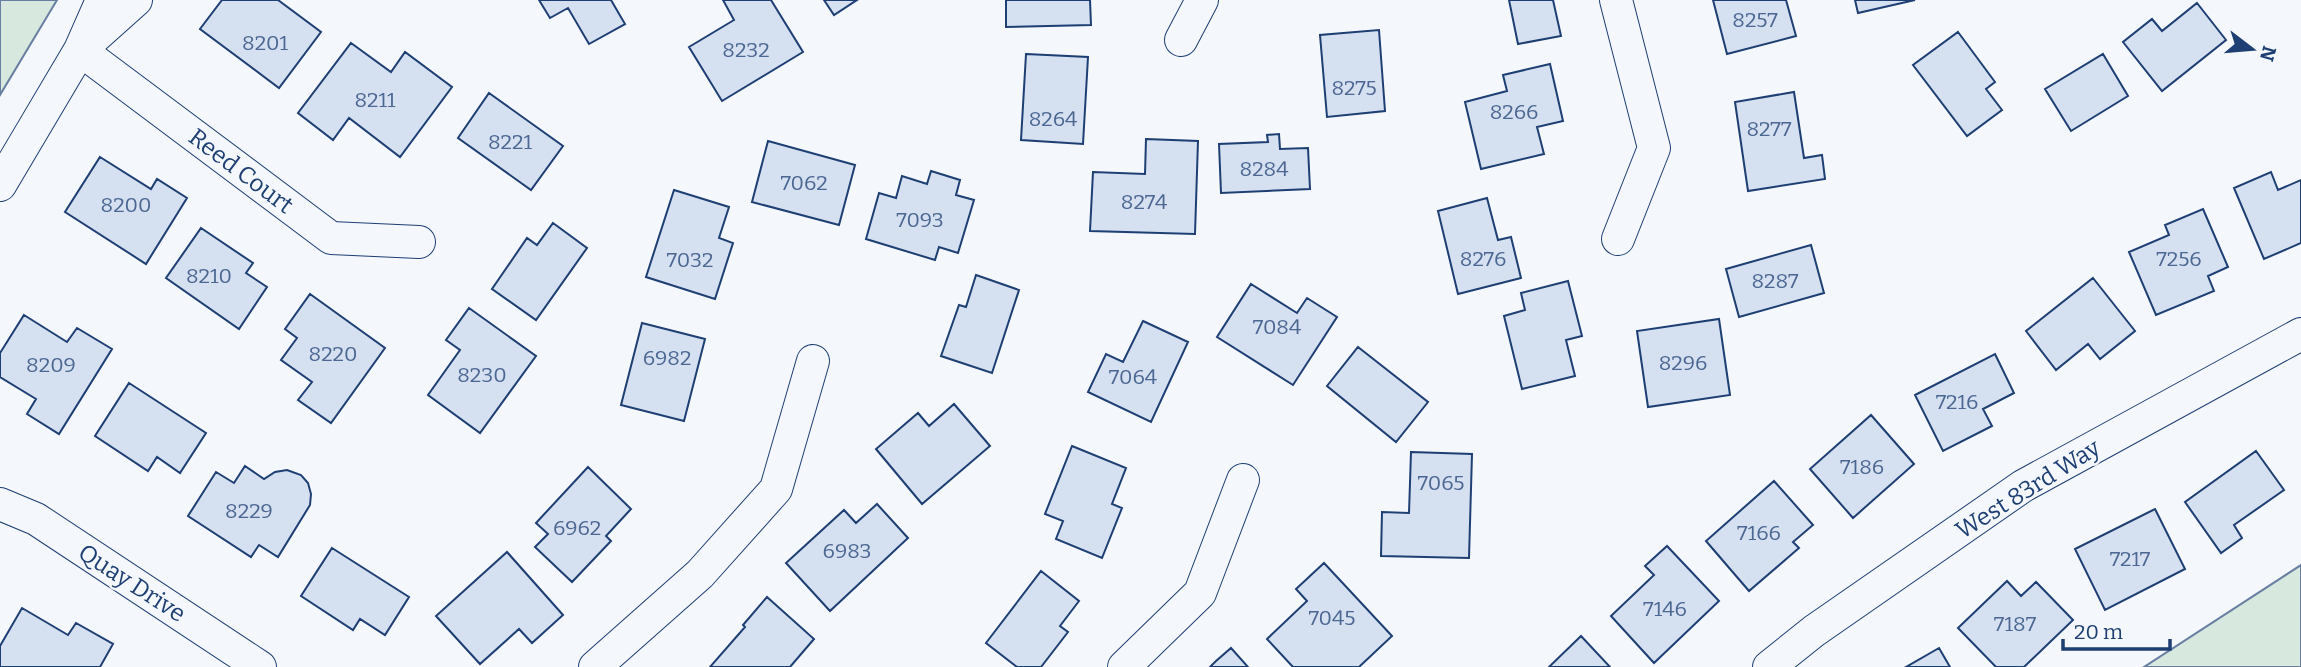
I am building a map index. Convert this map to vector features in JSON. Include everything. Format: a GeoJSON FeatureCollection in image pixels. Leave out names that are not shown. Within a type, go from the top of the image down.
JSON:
{"type":"FeatureCollection","features":[{"type":"Feature","properties":{"kind":"street"},"geometry":{"type":"LineString","coordinates":[[0,185],[80,50],[102,0]]}},
{"type":"Feature","properties":{"kind":"street"},"geometry":{"type":"LineString","coordinates":[[80,50],[136,0]]}},
{"type":"Feature","properties":{"kind":"street"},"geometry":{"type":"LineString","coordinates":[[1181,40],[1202,0]]}},
{"type":"Feature","properties":{"kind":"street"},"geometry":{"type":"LineString","coordinates":[[1616,0],[1654,148],[1618,239]]}},
{"type":"Feature","properties":{"kind":"street","name":"Reed Court"},"geometry":{"type":"LineString","coordinates":[[80,50],[331,238],[419,242]]}},
{"type":"Feature","properties":{"kind":"street","name":"West 83rd Way"},"geometry":{"type":"LineString","coordinates":[[1769,667],[1814,631],[2023,486],[2301,334]]}},
{"type":"Feature","properties":{"kind":"street"},"geometry":{"type":"LineString","coordinates":[[595,667],[700,574],[776,489],[813,360]]}},
{"type":"Feature","properties":{"kind":"street"},"geometry":{"type":"LineString","coordinates":[[1124,667],[1200,593],[1243,480]]}},
{"type":"Feature","properties":{"kind":"street","name":"Quay Drive"},"geometry":{"type":"LineString","coordinates":[[0,504],[36,519],[260,667]]}},
{"type":"Feature","properties":{"kind":"shaded area"},"geometry":{"type":"Polygon","coordinates":[[[0,0],[57,0],[0,95],[0,0]]]}},
{"type":"Feature","properties":{"kind":"shaded area"},"geometry":{"type":"Polygon","coordinates":[[[2301,565],[2301,667],[2144,667],[2301,565]]]}},
{"type":"Feature","properties":{"kind":"building"},"geometry":{"type":"Polygon","coordinates":[[[222,0],[278,0],[321,32],[279,88],[200,29],[222,0]]]}},
{"type":"Feature","properties":{"kind":"building"},"geometry":{"type":"Polygon","coordinates":[[[539,0],[611,0],[625,24],[589,44],[568,8],[550,18],[539,0]]]}},
{"type":"Feature","properties":{"kind":"building"},"geometry":{"type":"Polygon","coordinates":[[[723,0],[771,0],[803,52],[722,101],[689,47],[734,20],[723,0]]]}},
{"type":"Feature","properties":{"kind":"building"},"geometry":{"type":"Polygon","coordinates":[[[824,0],[857,0],[834,15],[824,0]]]}},
{"type":"Feature","properties":{"kind":"building"},"geometry":{"type":"Polygon","coordinates":[[[1006,0],[1090,0],[1091,25],[1006,27],[1006,0]]]}},
{"type":"Feature","properties":{"kind":"building"},"geometry":{"type":"Polygon","coordinates":[[[1509,0],[1553,0],[1561,36],[1518,44],[1509,0]]]}},
{"type":"Feature","properties":{"kind":"building"},"geometry":{"type":"Polygon","coordinates":[[[1713,0],[1786,0],[1796,36],[1727,54],[1713,0]]]}},
{"type":"Feature","properties":{"kind":"building"},"geometry":{"type":"Polygon","coordinates":[[[1855,0],[1915,0],[1858,13],[1855,0]]]}},
{"type":"Feature","properties":{"kind":"building"},"geometry":{"type":"Polygon","coordinates":[[[2197,3],[2226,40],[2162,91],[2123,42],[2152,19],[2162,31],[2197,3]]]}},
{"type":"Feature","properties":{"kind":"building"},"geometry":{"type":"Polygon","coordinates":[[[1379,30],[1385,111],[1327,117],[1320,35],[1379,30]]]}},
{"type":"Feature","properties":{"kind":"building"},"geometry":{"type":"Polygon","coordinates":[[[1958,32],[1995,82],[1986,89],[2002,110],[1967,136],[1913,65],[1958,32]]]}},
{"type":"Feature","properties":{"kind":"building"},"geometry":{"type":"Polygon","coordinates":[[[351,43],[391,72],[405,52],[452,87],[400,157],[349,118],[333,140],[298,113],[351,43]]]}},
{"type":"Feature","properties":{"kind":"building"},"geometry":{"type":"Polygon","coordinates":[[[1026,54],[1088,57],[1083,144],[1021,140],[1026,54]]]}},
{"type":"Feature","properties":{"kind":"building"},"geometry":{"type":"Polygon","coordinates":[[[2103,54],[2128,96],[2071,131],[2045,89],[2103,54]]]}},
{"type":"Feature","properties":{"kind":"building"},"geometry":{"type":"Polygon","coordinates":[[[1550,64],[1563,121],[1537,127],[1544,154],[1481,169],[1465,102],[1507,91],[1503,75],[1550,64]]]}},
{"type":"Feature","properties":{"kind":"building"},"geometry":{"type":"Polygon","coordinates":[[[1794,92],[1804,158],[1822,155],[1825,179],[1748,191],[1735,102],[1794,92]]]}},
{"type":"Feature","properties":{"kind":"building"},"geometry":{"type":"Polygon","coordinates":[[[489,93],[563,146],[531,190],[458,138],[489,93]]]}},
{"type":"Feature","properties":{"kind":"building"},"geometry":{"type":"Polygon","coordinates":[[[1279,134],[1280,149],[1308,148],[1310,189],[1221,193],[1219,144],[1268,142],[1267,135],[1279,134]]]}},
{"type":"Feature","properties":{"kind":"building"},"geometry":{"type":"Polygon","coordinates":[[[1146,139],[1198,141],[1195,234],[1090,231],[1093,172],[1145,174],[1146,139]]]}},
{"type":"Feature","properties":{"kind":"building"},"geometry":{"type":"Polygon","coordinates":[[[768,141],[855,165],[839,225],[752,202],[768,141]]]}},
{"type":"Feature","properties":{"kind":"building"},"geometry":{"type":"Polygon","coordinates":[[[100,157],[151,189],[157,179],[187,198],[146,264],[65,212],[100,157]]]}},
{"type":"Feature","properties":{"kind":"building"},"geometry":{"type":"Polygon","coordinates":[[[931,171],[960,180],[956,195],[974,200],[958,253],[939,247],[935,260],[866,239],[879,193],[896,198],[902,176],[927,184],[931,171]]]}},
{"type":"Feature","properties":{"kind":"building"},"geometry":{"type":"Polygon","coordinates":[[[2271,172],[2278,190],[2301,180],[2301,243],[2264,259],[2234,188],[2271,172]]]}},
{"type":"Feature","properties":{"kind":"building"},"geometry":{"type":"Polygon","coordinates":[[[674,190],[729,207],[719,238],[733,243],[715,299],[646,277],[674,190]]]}},
{"type":"Feature","properties":{"kind":"building"},"geometry":{"type":"Polygon","coordinates":[[[1487,198],[1498,240],[1511,237],[1521,278],[1458,294],[1438,211],[1487,198]]]}},
{"type":"Feature","properties":{"kind":"building"},"geometry":{"type":"Polygon","coordinates":[[[2203,209],[2228,267],[2208,276],[2214,291],[2156,315],[2129,252],[2169,235],[2165,225],[2203,209]]]}},
{"type":"Feature","properties":{"kind":"building"},"geometry":{"type":"Polygon","coordinates":[[[553,223],[587,248],[536,320],[492,289],[527,238],[537,245],[553,223]]]}},
{"type":"Feature","properties":{"kind":"building"},"geometry":{"type":"Polygon","coordinates":[[[201,228],[253,263],[246,273],[267,287],[239,329],[166,278],[201,228]]]}},
{"type":"Feature","properties":{"kind":"building"},"geometry":{"type":"Polygon","coordinates":[[[1811,245],[1824,293],[1739,317],[1726,269],[1811,245]]]}},
{"type":"Feature","properties":{"kind":"building"},"geometry":{"type":"Polygon","coordinates":[[[976,275],[1019,290],[992,373],[941,356],[959,305],[966,307],[976,275]]]}},
{"type":"Feature","properties":{"kind":"building"},"geometry":{"type":"Polygon","coordinates":[[[2093,278],[2135,331],[2100,359],[2088,344],[2056,370],[2026,331],[2093,278]]]}},
{"type":"Feature","properties":{"kind":"building"},"geometry":{"type":"Polygon","coordinates":[[[1568,281],[1582,336],[1566,340],[1575,376],[1522,389],[1504,316],[1525,310],[1521,293],[1568,281]]]}},
{"type":"Feature","properties":{"kind":"building"},"geometry":{"type":"Polygon","coordinates":[[[1251,284],[1297,313],[1307,298],[1337,317],[1293,385],[1217,337],[1251,284]]]}},
{"type":"Feature","properties":{"kind":"building"},"geometry":{"type":"Polygon","coordinates":[[[310,294],[385,348],[331,423],[298,400],[312,382],[281,360],[297,338],[285,329],[310,294]]]}},
{"type":"Feature","properties":{"kind":"building"},"geometry":{"type":"Polygon","coordinates":[[[469,308],[536,356],[480,433],[428,395],[460,350],[446,340],[469,308]]]}},
{"type":"Feature","properties":{"kind":"building"},"geometry":{"type":"Polygon","coordinates":[[[24,315],[67,342],[77,328],[112,349],[59,434],[27,414],[36,399],[0,377],[0,353],[24,315]]]}},
{"type":"Feature","properties":{"kind":"building"},"geometry":{"type":"Polygon","coordinates":[[[1719,319],[1730,395],[1648,407],[1637,331],[1719,319]]]}},
{"type":"Feature","properties":{"kind":"building"},"geometry":{"type":"Polygon","coordinates":[[[1143,321],[1188,342],[1151,422],[1088,392],[1106,354],[1123,362],[1143,321]]]}},
{"type":"Feature","properties":{"kind":"building"},"geometry":{"type":"Polygon","coordinates":[[[642,323],[705,339],[684,421],[621,405],[642,323]]]}},
{"type":"Feature","properties":{"kind":"building"},"geometry":{"type":"Polygon","coordinates":[[[1358,347],[1428,402],[1396,442],[1327,386],[1358,347]]]}},
{"type":"Feature","properties":{"kind":"building"},"geometry":{"type":"Polygon","coordinates":[[[1995,354],[2014,393],[1983,409],[1992,426],[1943,451],[1915,395],[1995,354]]]}},
{"type":"Feature","properties":{"kind":"building"},"geometry":{"type":"Polygon","coordinates":[[[129,383],[206,433],[180,473],[157,457],[148,471],[95,436],[129,383]]]}},
{"type":"Feature","properties":{"kind":"building"},"geometry":{"type":"Polygon","coordinates":[[[954,404],[990,446],[922,504],[876,449],[918,413],[929,426],[954,404]]]}},
{"type":"Feature","properties":{"kind":"building"},"geometry":{"type":"Polygon","coordinates":[[[1871,415],[1914,464],[1853,518],[1810,469],[1871,415]]]}},
{"type":"Feature","properties":{"kind":"building"},"geometry":{"type":"Polygon","coordinates":[[[1072,446],[1126,468],[1112,504],[1122,508],[1102,558],[1056,539],[1063,521],[1045,514],[1072,446]]]}},
{"type":"Feature","properties":{"kind":"building"},"geometry":{"type":"Polygon","coordinates":[[[2256,451],[2284,490],[2234,525],[2242,538],[2221,553],[2185,502],[2256,451]]]}},
{"type":"Feature","properties":{"kind":"building"},"geometry":{"type":"Polygon","coordinates":[[[1411,452],[1472,454],[1469,558],[1381,556],[1382,512],[1409,513],[1411,452]]]}},
{"type":"Feature","properties":{"kind":"building"},"geometry":{"type":"Polygon","coordinates":[[[245,466],[264,479],[275,472],[287,470],[301,475],[308,483],[310,505],[278,557],[259,545],[251,557],[188,516],[216,472],[234,483],[245,466]]]}},
{"type":"Feature","properties":{"kind":"building"},"geometry":{"type":"Polygon","coordinates":[[[588,467],[631,509],[606,536],[611,541],[572,582],[535,547],[548,534],[536,523],[588,467]]]}},
{"type":"Feature","properties":{"kind":"building"},"geometry":{"type":"Polygon","coordinates":[[[1774,481],[1813,525],[1793,542],[1799,548],[1749,591],[1706,541],[1774,481]]]}},
{"type":"Feature","properties":{"kind":"building"},"geometry":{"type":"Polygon","coordinates":[[[877,504],[908,538],[830,611],[786,563],[844,510],[856,523],[877,504]]]}},
{"type":"Feature","properties":{"kind":"building"},"geometry":{"type":"Polygon","coordinates":[[[2155,509],[2185,569],[2105,610],[2075,549],[2155,509]]]}},
{"type":"Feature","properties":{"kind":"building"},"geometry":{"type":"Polygon","coordinates":[[[1667,546],[1719,601],[1654,663],[1611,616],[1654,575],[1645,566],[1667,546]]]}},
{"type":"Feature","properties":{"kind":"building"},"geometry":{"type":"Polygon","coordinates":[[[332,548],[409,597],[385,635],[360,619],[353,630],[301,596],[332,548]]]}},
{"type":"Feature","properties":{"kind":"building"},"geometry":{"type":"Polygon","coordinates":[[[507,552],[563,615],[532,643],[519,629],[480,664],[436,616],[507,552]]]}},
{"type":"Feature","properties":{"kind":"building"},"geometry":{"type":"Polygon","coordinates":[[[1324,563],[1392,636],[1359,667],[1293,667],[1267,639],[1307,601],[1296,589],[1324,563]]]}},
{"type":"Feature","properties":{"kind":"building"},"geometry":{"type":"Polygon","coordinates":[[[1041,571],[1079,601],[1060,626],[1068,632],[1041,667],[1017,667],[986,643],[1041,571]]]}},
{"type":"Feature","properties":{"kind":"building"},"geometry":{"type":"Polygon","coordinates":[[[2007,581],[2021,596],[2036,582],[2073,620],[2024,667],[1996,667],[1958,628],[2007,581]]]}},
{"type":"Feature","properties":{"kind":"building"},"geometry":{"type":"Polygon","coordinates":[[[767,597],[814,639],[790,667],[710,667],[745,627],[743,625],[767,597]]]}},
{"type":"Feature","properties":{"kind":"building"},"geometry":{"type":"Polygon","coordinates":[[[22,608],[68,635],[76,623],[113,644],[100,667],[0,667],[0,646],[22,608]]]}},
{"type":"Feature","properties":{"kind":"building"},"geometry":{"type":"Polygon","coordinates":[[[1581,636],[1610,667],[1549,667],[1581,636]]]}},
{"type":"Feature","properties":{"kind":"building"},"geometry":{"type":"Polygon","coordinates":[[[1231,648],[1248,667],[1210,667],[1216,661],[1231,648]]]}},
{"type":"Feature","properties":{"kind":"building"},"geometry":{"type":"Polygon","coordinates":[[[1939,648],[1950,667],[1906,667],[1939,648]]]}}]}
